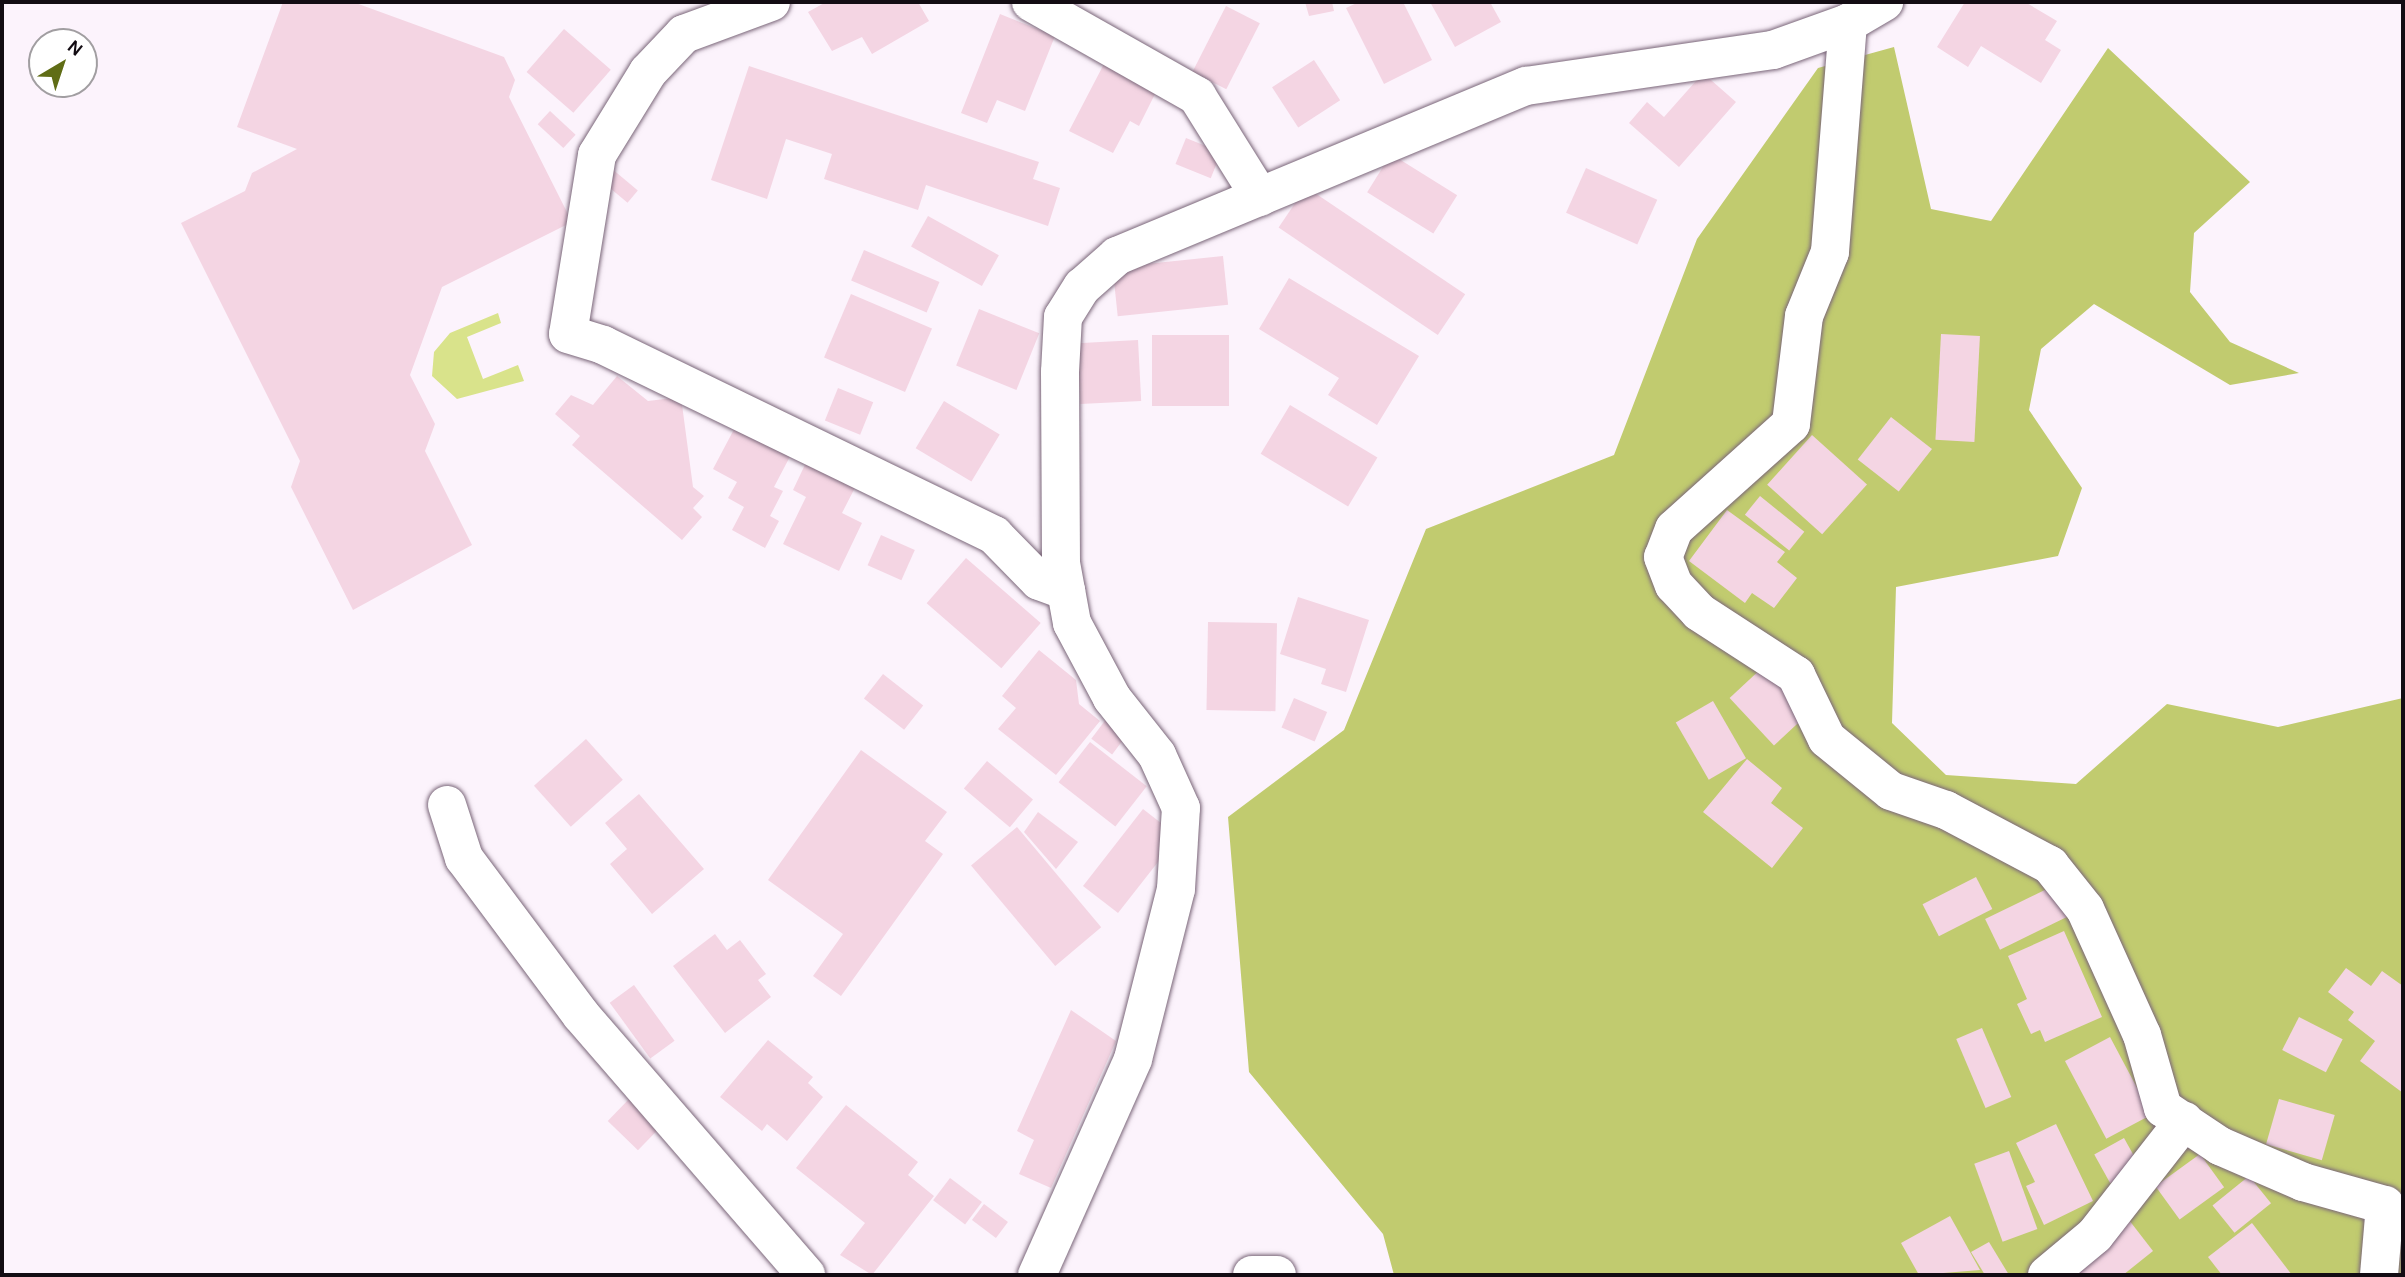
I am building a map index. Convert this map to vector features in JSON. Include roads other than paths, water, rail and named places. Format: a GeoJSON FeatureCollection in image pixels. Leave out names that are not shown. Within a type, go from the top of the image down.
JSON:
{"type":"FeatureCollection","features":[{"type":"Feature","properties":{"kind":"street"},"geometry":{"type":"LineString","coordinates":[[771,2],[684,34],[648,72],[597,155],[568,334],[604,345],[994,535],[1039,580],[1066,591]]}},
{"type":"Feature","properties":{"kind":"street"},"geometry":{"type":"LineString","coordinates":[[1031,2],[1197,96],[1260,197]]}},
{"type":"Feature","properties":{"kind":"street"},"geometry":{"type":"LineString","coordinates":[[1037,1275],[1133,1059],[1176,889],[1181,808],[1157,755],[1112,698],[1072,623],[1066,591],[1063,317],[1082,287],[1117,256],[1526,86],[1773,50],[1848,23],[1884,2]]}},
{"type":"Feature","properties":{"kind":"street"},"geometry":{"type":"LineString","coordinates":[[1848,23],[1830,252],[1804,316],[1791,424],[1694,506],[1674,529],[1663,557],[1675,584],[1699,612],[1796,675],[1827,739],[1891,791],[1946,810],[2050,865],[2085,909],[2142,1035],[2163,1108],[2220,1146],[2303,1182],[2385,1205],[2379,1275]]}},
{"type":"Feature","properties":{"kind":"street"},"geometry":{"type":"LineString","coordinates":[[447,804],[464,858],[581,1015],[806,1275]]}},
{"type":"Feature","properties":{"kind":"street"},"geometry":{"type":"LineString","coordinates":[[2048,1275],[2095,1235],[2184,1121]]}},
{"type":"Feature","properties":{"kind":"street"},"geometry":{"type":"LineString","coordinates":[[1252,1275],[1277,1275]]}}]}
